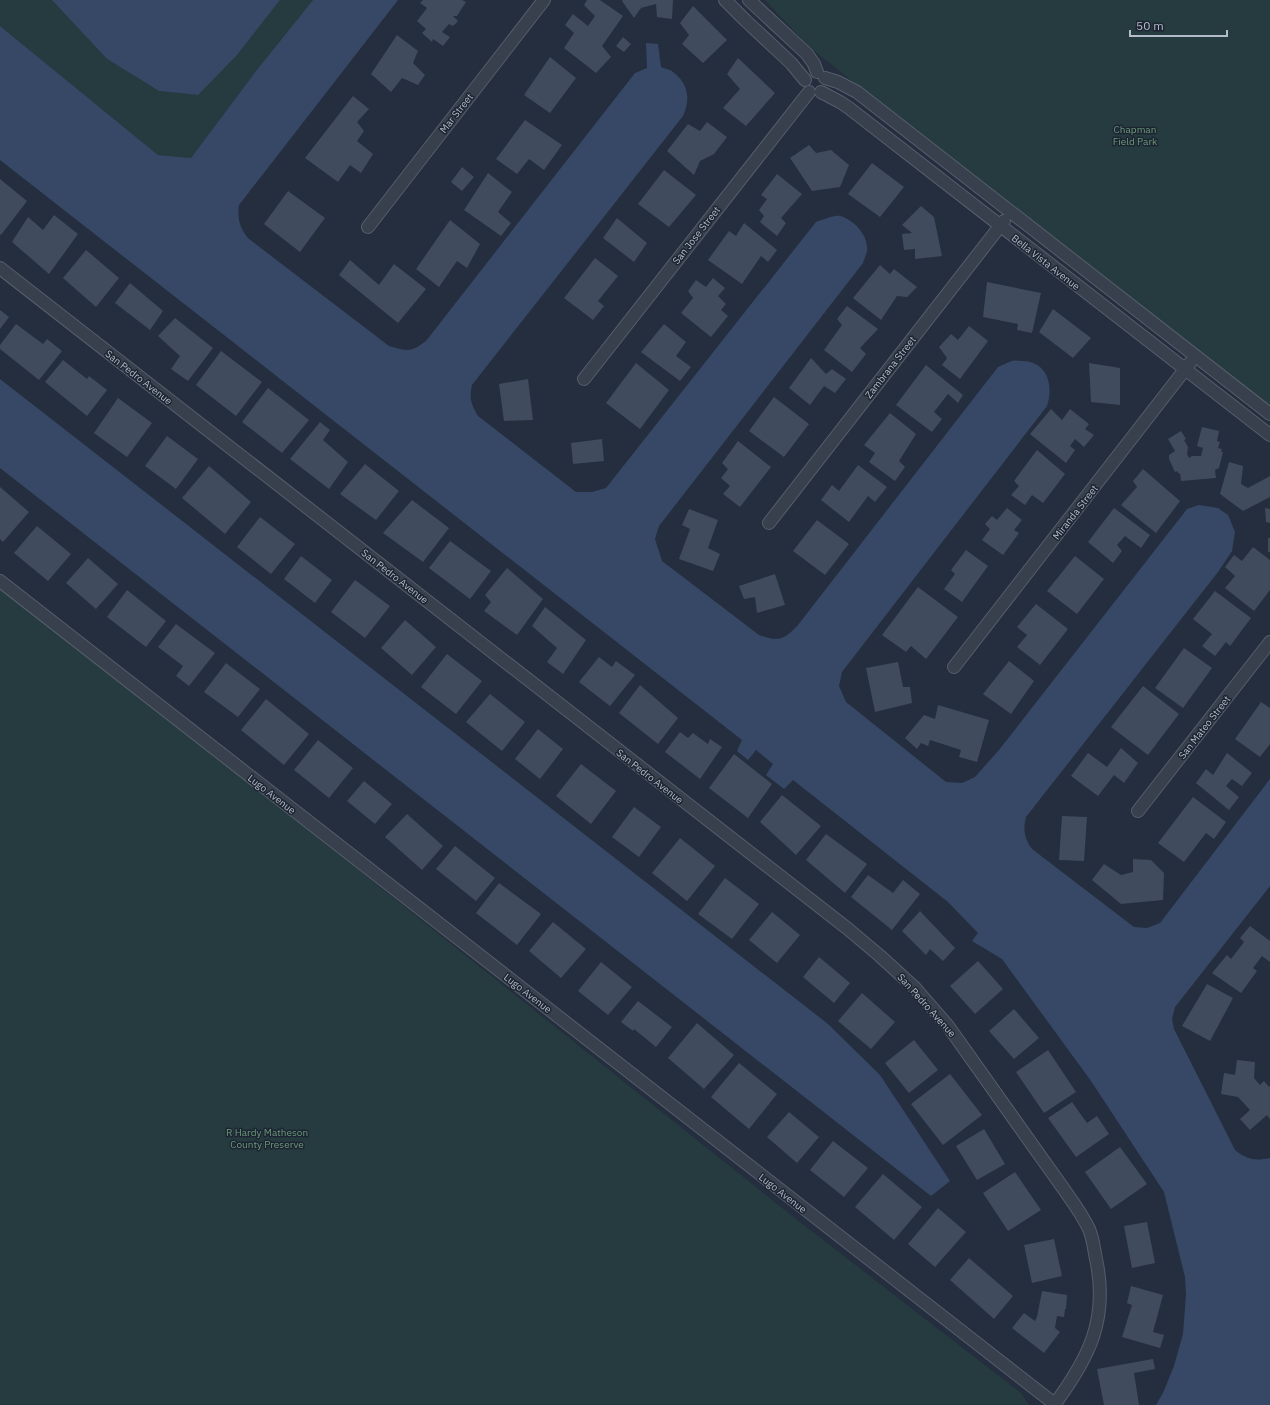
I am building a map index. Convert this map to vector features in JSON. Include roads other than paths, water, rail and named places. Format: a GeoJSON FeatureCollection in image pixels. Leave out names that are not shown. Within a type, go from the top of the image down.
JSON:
{"type":"FeatureCollection","features":[{"type":"Feature","properties":{"kind":"street","name":"Mar Street"},"geometry":{"type":"LineString","coordinates":[[368,227],[544,0]]}},
{"type":"Feature","properties":{"kind":"street"},"geometry":{"type":"LineString","coordinates":[[725,0],[791,63],[805,80]]}},
{"type":"Feature","properties":{"kind":"street"},"geometry":{"type":"LineString","coordinates":[[749,0],[807,54],[821,75],[826,86],[815,92],[805,86],[805,80],[808,75],[821,75]]}},
{"type":"Feature","properties":{"kind":"street","name":"Bella Vista Avenue"},"geometry":{"type":"LineString","coordinates":[[821,75],[857,92],[1270,414]]}},
{"type":"Feature","properties":{"kind":"street","name":"Bella Vista Avenue"},"geometry":{"type":"LineString","coordinates":[[815,92],[840,102],[849,108],[1270,435]]}},
{"type":"Feature","properties":{"kind":"street","name":"San Jose Street"},"geometry":{"type":"LineString","coordinates":[[584,379],[815,92]]}},
{"type":"Feature","properties":{"kind":"street","name":"Zambrana Street"},"geometry":{"type":"LineString","coordinates":[[769,523],[1011,212]]}},
{"type":"Feature","properties":{"kind":"street","name":"San Pedro Avenue"},"geometry":{"type":"LineString","coordinates":[[0,268],[841,925],[880,956],[915,988],[961,1042],[1064,1188],[1078,1209],[1089,1230],[1099,1275],[1100,1300],[1098,1317],[1092,1342],[1083,1362],[1054,1405]]}},
{"type":"Feature","properties":{"kind":"street","name":"Miranda Street"},"geometry":{"type":"LineString","coordinates":[[954,667],[1195,356]]}},
{"type":"Feature","properties":{"kind":"street","name":"Lugo Avenue"},"geometry":{"type":"LineString","coordinates":[[0,581],[1054,1405]]}},
{"type":"Feature","properties":{"kind":"street","name":"San Mateo Street"},"geometry":{"type":"LineString","coordinates":[[1138,812],[1270,642]]}},
{"type":"Feature","properties":{"kind":"water"},"geometry":{"type":"Polygon","coordinates":[[[52,0],[280,0],[237,55],[198,95],[159,91],[107,59],[52,0]]]}},
{"type":"Feature","properties":{"kind":"water"},"geometry":{"type":"Polygon","coordinates":[[[313,0],[398,0],[239,205],[238,215],[240,224],[249,239],[389,346],[404,350],[416,348],[426,341],[635,73],[647,68],[646,43],[658,44],[661,67],[672,71],[678,76],[685,86],[687,92],[687,104],[683,116],[472,385],[471,401],[478,416],[576,492],[592,492],[606,488],[816,222],[831,217],[840,216],[851,221],[860,230],[866,240],[867,246],[863,263],[659,526],[655,539],[662,561],[759,635],[776,639],[785,637],[798,625],[998,367],[1010,361],[1017,361],[1031,362],[1043,370],[1049,383],[1050,390],[1047,406],[842,672],[839,686],[846,702],[946,782],[962,783],[975,777],[999,750],[1187,509],[1199,505],[1218,508],[1228,515],[1235,532],[1232,551],[1218,572],[1026,817],[1024,829],[1027,841],[1032,849],[1134,927],[1147,928],[1160,923],[1270,779],[1270,886],[1175,1007],[1172,1019],[1174,1029],[1235,1150],[1251,1159],[1270,1158],[1270,1405],[1156,1405],[1163,1393],[1174,1366],[1183,1334],[1186,1295],[1185,1277],[1164,1192],[1091,1081],[1002,959],[972,941],[978,933],[948,902],[793,780],[784,789],[766,775],[773,764],[756,750],[748,760],[737,751],[742,740],[0,160],[0,26],[158,155],[191,158],[256,71],[313,0]]]}},
{"type":"Feature","properties":{"kind":"water"},"geometry":{"type":"Polygon","coordinates":[[[0,379],[828,1024],[880,1075],[950,1181],[931,1196],[0,468],[0,379]]]}},
{"type":"Feature","properties":{"kind":"park label","name":"Chapman Field Park"},"geometry":{"type":"Point","coordinates":[1135,134]}},
{"type":"Feature","properties":{"kind":"park label","name":"R Hardy Matheson County Preserve"},"geometry":{"type":"Point","coordinates":[267,1138]}}]}
